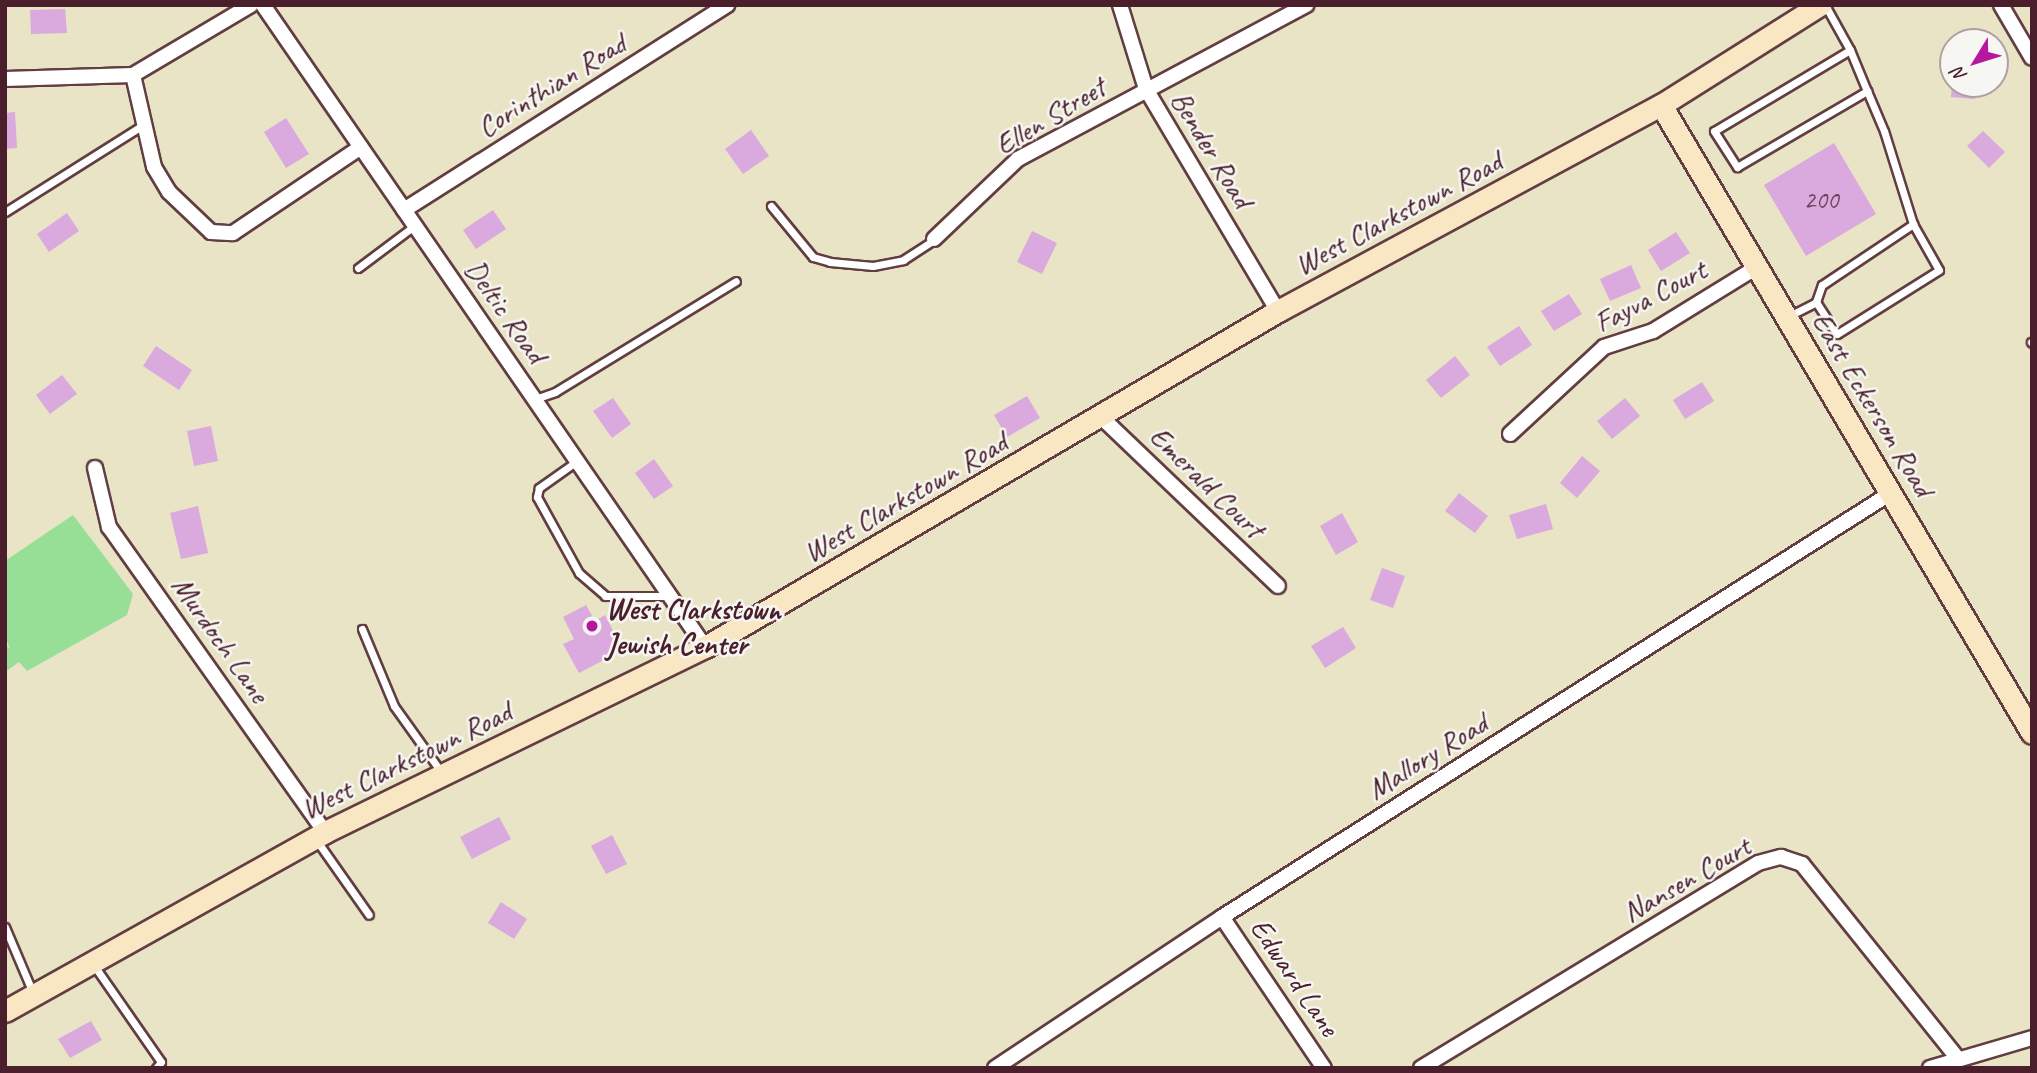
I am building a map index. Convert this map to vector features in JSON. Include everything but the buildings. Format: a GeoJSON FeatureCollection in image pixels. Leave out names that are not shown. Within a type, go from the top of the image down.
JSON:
{"type":"FeatureCollection","features":[{"type":"Feature","properties":{"kind":"street"},"geometry":{"type":"LineString","coordinates":[[5,79],[133,75],[251,5]]}},
{"type":"Feature","properties":{"kind":"street","name":"Deltic Road"},"geometry":{"type":"LineString","coordinates":[[263,5],[705,647]]}},
{"type":"Feature","properties":{"kind":"street","name":"Corinthian Road"},"geometry":{"type":"LineString","coordinates":[[404,210],[727,5]]}},
{"type":"Feature","properties":{"kind":"street","name":"Bender Road"},"geometry":{"type":"LineString","coordinates":[[1120,5],[1146,89],[1278,311]]}},
{"type":"Feature","properties":{"kind":"street","name":"Ellen Street"},"geometry":{"type":"LineString","coordinates":[[934,239],[1018,159],[1306,5]]}},
{"type":"Feature","properties":{"kind":"street","name":"West Clarkstown Road"},"geometry":{"type":"LineString","coordinates":[[5,1011],[319,834],[705,647],[1278,311],[1661,105],[1820,5]]}},
{"type":"Feature","properties":{"kind":"street"},"geometry":{"type":"LineString","coordinates":[[2001,5],[2032,58]]}},
{"type":"Feature","properties":{"kind":"street"},"geometry":{"type":"LineString","coordinates":[[133,75],[154,167],[169,192],[211,232],[233,233],[361,147]]}},
{"type":"Feature","properties":{"kind":"street","name":"East Eckerson Road"},"geometry":{"type":"LineString","coordinates":[[1661,105],[2032,733]]}},
{"type":"Feature","properties":{"kind":"street","name":"Fayva Court"},"geometry":{"type":"LineString","coordinates":[[1510,434],[1604,348],[1653,331],[1757,267]]}},
{"type":"Feature","properties":{"kind":"street","name":"Emerald Court"},"geometry":{"type":"LineString","coordinates":[[1100,416],[1278,586]]}},
{"type":"Feature","properties":{"kind":"street","name":"Murdoch Lane"},"geometry":{"type":"LineString","coordinates":[[95,468],[109,527],[319,834]]}},
{"type":"Feature","properties":{"kind":"street","name":"Mallory Road"},"geometry":{"type":"LineString","coordinates":[[995,1068],[1222,917],[1891,493]]}},
{"type":"Feature","properties":{"kind":"street","name":"Nansen Court"},"geometry":{"type":"LineString","coordinates":[[1421,1068],[1758,863],[1781,857],[1802,864],[1958,1059]]}},
{"type":"Feature","properties":{"kind":"street","name":"Edward Lane"},"geometry":{"type":"LineString","coordinates":[[1222,917],[1325,1068]]}},
{"type":"Feature","properties":{"kind":"street"},"geometry":{"type":"LineString","coordinates":[[1930,1068],[2032,1038]]}},
{"type":"Feature","properties":{"kind":"lane"},"geometry":{"type":"LineString","coordinates":[[1816,302],[1837,334],[1939,270],[1913,224],[1867,91],[1850,50],[1825,5]]}},
{"type":"Feature","properties":{"kind":"lane"},"geometry":{"type":"LineString","coordinates":[[1850,50],[1714,131],[1737,167],[1867,91]]}},
{"type":"Feature","properties":{"kind":"lane"},"geometry":{"type":"LineString","coordinates":[[5,212],[146,124]]}},
{"type":"Feature","properties":{"kind":"lane","name":"Ellen Street"},"geometry":{"type":"LineString","coordinates":[[771,206],[813,257],[830,262],[873,266],[903,260],[934,239]]}},
{"type":"Feature","properties":{"kind":"lane"},"geometry":{"type":"LineString","coordinates":[[1787,317],[1816,302],[1822,285],[1913,224]]}},
{"type":"Feature","properties":{"kind":"lane"},"geometry":{"type":"LineString","coordinates":[[358,268],[415,225]]}},
{"type":"Feature","properties":{"kind":"lane"},"geometry":{"type":"LineString","coordinates":[[535,400],[555,392],[736,281]]}},
{"type":"Feature","properties":{"kind":"lane"},"geometry":{"type":"LineString","coordinates":[[577,461],[539,488],[541,509],[593,589],[605,596],[670,596]]}},
{"type":"Feature","properties":{"kind":"lane"},"geometry":{"type":"LineString","coordinates":[[362,629],[394,706],[443,774]]}},
{"type":"Feature","properties":{"kind":"lane"},"geometry":{"type":"LineString","coordinates":[[319,834],[369,915]]}},
{"type":"Feature","properties":{"kind":"lane"},"geometry":{"type":"LineString","coordinates":[[5,927],[8,941],[33,994]]}},
{"type":"Feature","properties":{"kind":"lane"},"geometry":{"type":"LineString","coordinates":[[91,961],[161,1062],[156,1068]]}},
{"type":"Feature","properties":{"kind":"green space"},"geometry":{"type":"Polygon","coordinates":[[[73,515],[133,594],[127,615],[27,671],[19,662],[5,672],[5,644],[10,649],[5,636],[5,561],[73,515]]]}},
{"type":"Feature","properties":{"kind":"place","name":"West Clarkstown Jewish Center"},"geometry":{"type":"Point","coordinates":[592,626]}}]}
